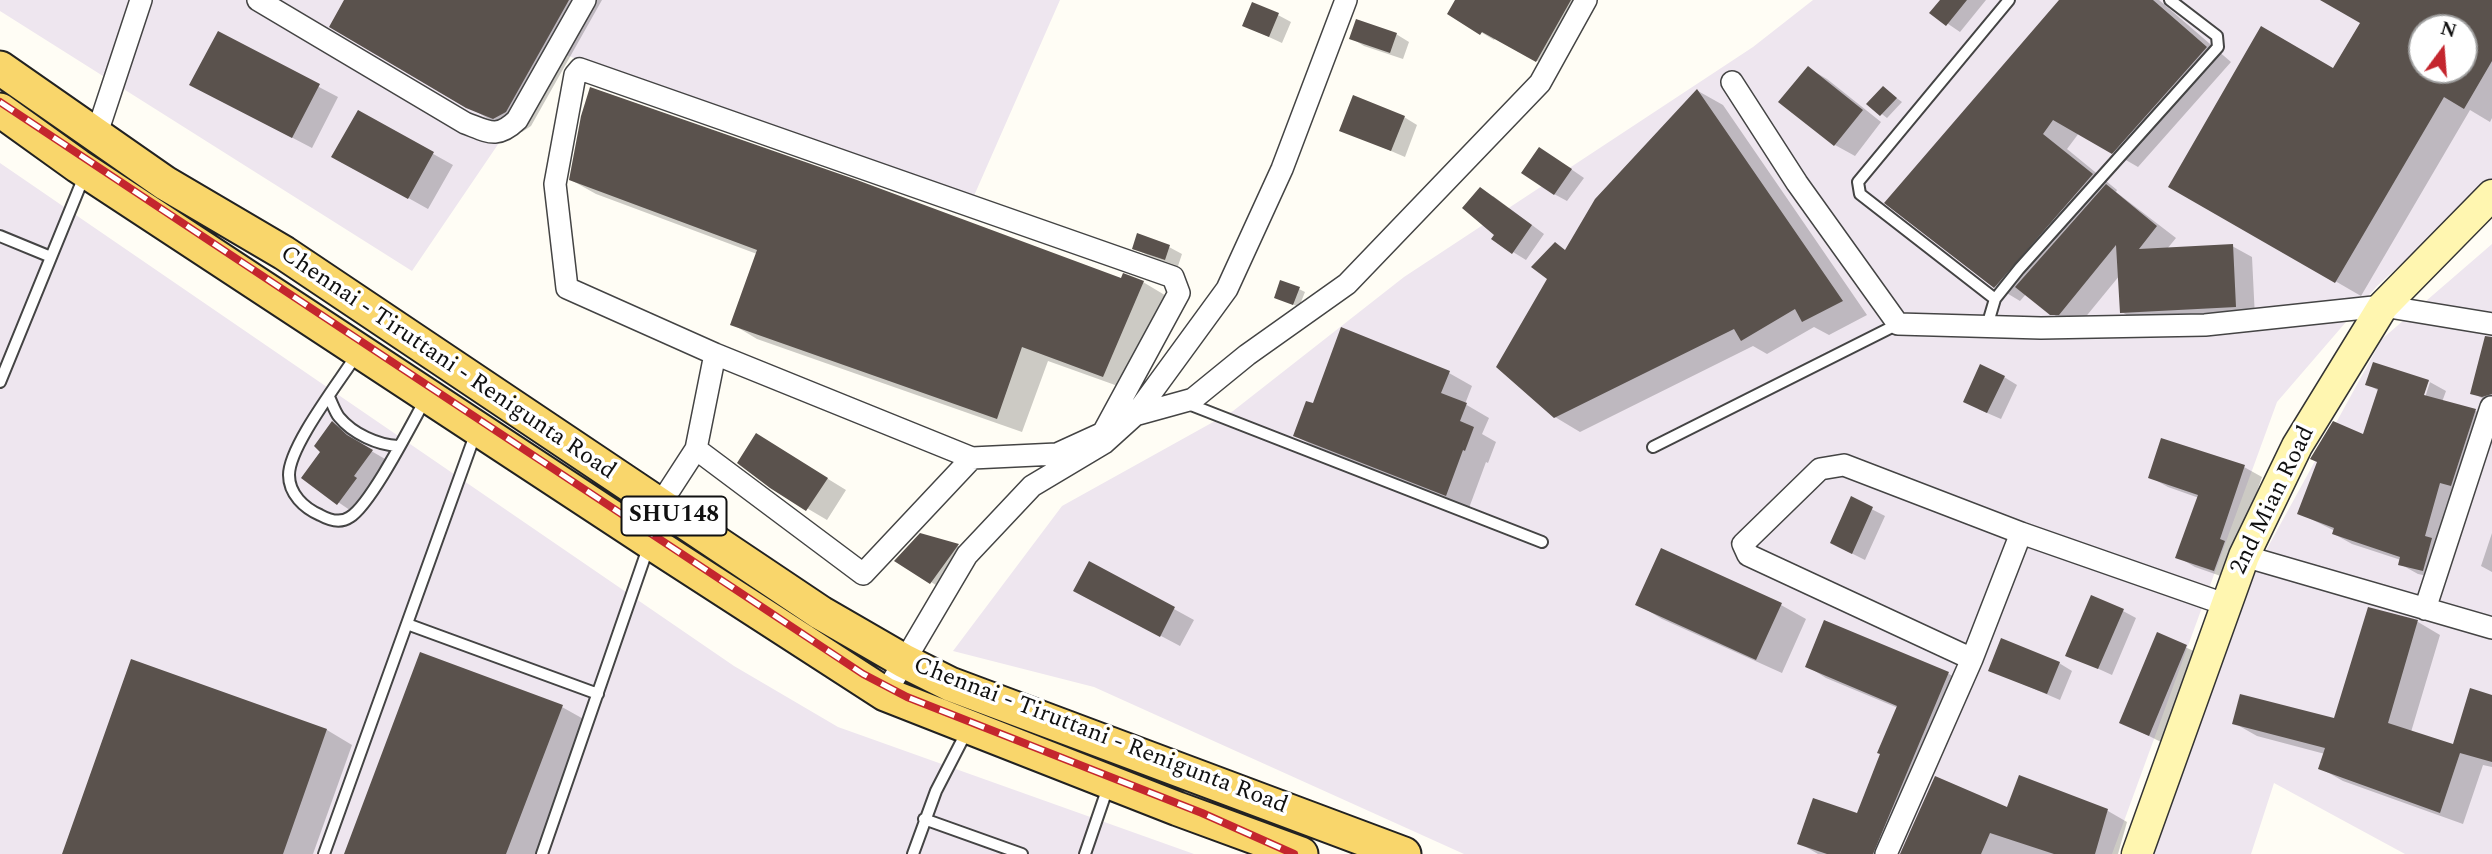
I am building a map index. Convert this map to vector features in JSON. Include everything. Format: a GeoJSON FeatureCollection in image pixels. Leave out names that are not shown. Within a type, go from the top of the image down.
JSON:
{"type":"FeatureCollection","features":[{"type":"Feature","properties":{"kind":"main road","name":"Chennai - Tiruttani - Renigunta Road"},"geometry":{"type":"LineString","coordinates":[[0,68],[165,183],[284,253],[821,614],[904,661],[950,684],[1404,854]]}},
{"type":"Feature","properties":{"kind":"main road","name":"Chennai - Tiruttani - Renigunta Road"},"geometry":{"type":"LineString","coordinates":[[0,110],[86,171],[885,694],[1301,854]]}},
{"type":"Feature","properties":{"kind":"main road","name":"2nd Mian Road"},"geometry":{"type":"LineString","coordinates":[[2137,854],[2244,556],[2297,446],[2383,306],[2492,195]]}},
{"type":"Feature","properties":{"kind":"main road"},"geometry":{"type":"LineString","coordinates":[[1154,799],[1166,764]]}},
{"type":"Feature","properties":{"kind":"street"},"geometry":{"type":"LineString","coordinates":[[96,136],[141,0]]}},
{"type":"Feature","properties":{"kind":"street"},"geometry":{"type":"LineString","coordinates":[[258,0],[465,123],[488,132],[505,131],[517,120],[585,0]]}},
{"type":"Feature","properties":{"kind":"street"},"geometry":{"type":"LineString","coordinates":[[885,694],[967,555],[1031,486],[1104,443],[1135,415],[1227,289],[1282,169],[1346,0]]}},
{"type":"Feature","properties":{"kind":"street"},"geometry":{"type":"LineString","coordinates":[[1135,415],[1194,399],[1247,355],[1347,284],[1541,83],[1586,0]]}},
{"type":"Feature","properties":{"kind":"street"},"geometry":{"type":"LineString","coordinates":[[580,69],[1173,277],[1179,293],[1102,433],[1057,454],[972,458],[715,354],[567,288],[555,184],[575,75],[580,69]]}},
{"type":"Feature","properties":{"kind":"street"},"geometry":{"type":"LineString","coordinates":[[1732,82],[1797,183],[1898,324],[1987,327],[2205,325],[2383,306],[2492,324]]}},
{"type":"Feature","properties":{"kind":"street"},"geometry":{"type":"LineString","coordinates":[[659,506],[696,449],[715,354]]}},
{"type":"Feature","properties":{"kind":"street"},"geometry":{"type":"LineString","coordinates":[[2425,609],[2491,407]]}},
{"type":"Feature","properties":{"kind":"street"},"geometry":{"type":"LineString","coordinates":[[696,449],[863,574],[972,458]]}},
{"type":"Feature","properties":{"kind":"street"},"geometry":{"type":"LineString","coordinates":[[1972,659],[1748,555],[1742,544],[1820,470],[1844,465],[2021,533],[2227,605]]}},
{"type":"Feature","properties":{"kind":"street"},"geometry":{"type":"LineString","coordinates":[[1886,854],[1972,659],[2021,533]]}},
{"type":"Feature","properties":{"kind":"street"},"geometry":{"type":"LineString","coordinates":[[2244,556],[2492,628]]}},
{"type":"Feature","properties":{"kind":"lane"},"geometry":{"type":"LineString","coordinates":[[1995,299],[1860,194],[1858,183],[2009,0]]}},
{"type":"Feature","properties":{"kind":"lane"},"geometry":{"type":"LineString","coordinates":[[1987,327],[1995,299],[2019,269],[2218,47],[2217,36],[2170,0]]}},
{"type":"Feature","properties":{"kind":"lane"},"geometry":{"type":"LineString","coordinates":[[0,382],[86,171]]}},
{"type":"Feature","properties":{"kind":"lane"},"geometry":{"type":"LineString","coordinates":[[0,236],[51,257]]}},
{"type":"Feature","properties":{"kind":"lane"},"geometry":{"type":"LineString","coordinates":[[1653,447],[1898,324]]}},
{"type":"Feature","properties":{"kind":"lane"},"geometry":{"type":"LineString","coordinates":[[360,350],[292,456],[289,476],[293,490],[299,501],[309,510],[339,522],[349,519],[366,498],[428,394]]}},
{"type":"Feature","properties":{"kind":"lane"},"geometry":{"type":"LineString","coordinates":[[329,397],[339,417],[360,433],[382,445],[398,446]]}},
{"type":"Feature","properties":{"kind":"lane"},"geometry":{"type":"LineString","coordinates":[[1184,402],[1542,542]]}},
{"type":"Feature","properties":{"kind":"lane"},"geometry":{"type":"LineString","coordinates":[[324,854],[478,427]]}},
{"type":"Feature","properties":{"kind":"lane"},"geometry":{"type":"LineString","coordinates":[[542,854],[650,542]]}},
{"type":"Feature","properties":{"kind":"lane"},"geometry":{"type":"LineString","coordinates":[[407,624],[598,694]]}},
{"type":"Feature","properties":{"kind":"lane"},"geometry":{"type":"LineString","coordinates":[[913,854],[924,819],[969,727]]}},
{"type":"Feature","properties":{"kind":"lane"},"geometry":{"type":"LineString","coordinates":[[1086,854],[1110,782]]}},
{"type":"Feature","properties":{"kind":"lane"},"geometry":{"type":"LineString","coordinates":[[924,819],[1022,854]]}},
{"type":"Feature","properties":{"kind":"shaded area"},"geometry":{"type":"Polygon","coordinates":[[[0,0],[1060,0],[973,198],[560,53],[412,271],[0,11],[0,0]]]}},
{"type":"Feature","properties":{"kind":"shaded area"},"geometry":{"type":"Polygon","coordinates":[[[1813,0],[2492,0],[2492,181],[2377,286],[2277,402],[2112,854],[1464,854],[1094,687],[953,651],[1062,506],[1233,411],[1404,277],[1753,47],[1813,0]]]}},
{"type":"Feature","properties":{"kind":"shaded area"},"geometry":{"type":"Polygon","coordinates":[[[0,163],[734,666],[838,727],[1194,854],[0,854],[0,163]]]}},
{"type":"Feature","properties":{"kind":"shaded area"},"geometry":{"type":"Polygon","coordinates":[[[2492,244],[2492,854],[2405,854],[2274,783],[2251,854],[2152,854],[2252,576],[2382,339],[2492,244]]]}},
{"type":"Feature","properties":{"kind":"building"},"geometry":{"type":"Polygon","coordinates":[[[344,0],[569,0],[506,112],[493,119],[466,108],[329,27],[344,0]]]}},
{"type":"Feature","properties":{"kind":"building"},"geometry":{"type":"Polygon","coordinates":[[[1455,0],[1571,0],[1536,62],[1482,32],[1480,35],[1447,14],[1455,0]]]}},
{"type":"Feature","properties":{"kind":"building"},"geometry":{"type":"Polygon","coordinates":[[[1940,0],[1967,0],[1946,26],[1929,13],[1940,0]]]}},
{"type":"Feature","properties":{"kind":"building"},"geometry":{"type":"Polygon","coordinates":[[[2059,0],[2153,0],[2207,47],[2112,154],[2053,120],[2043,134],[2093,174],[1994,288],[1884,203],[2059,0]]]}},
{"type":"Feature","properties":{"kind":"building"},"geometry":{"type":"Polygon","coordinates":[[[2320,0],[2492,0],[2492,61],[2464,109],[2444,97],[2335,283],[2168,187],[2261,26],[2333,68],[2360,23],[2320,0]]]}},
{"type":"Feature","properties":{"kind":"building"},"geometry":{"type":"Polygon","coordinates":[[[1252,2],[1279,13],[1269,37],[1242,26],[1252,2]]]}},
{"type":"Feature","properties":{"kind":"building"},"geometry":{"type":"Polygon","coordinates":[[[1356,19],[1397,33],[1390,53],[1349,39],[1356,19]]]}},
{"type":"Feature","properties":{"kind":"building"},"geometry":{"type":"Polygon","coordinates":[[[218,31],[320,84],[292,138],[189,85],[218,31]]]}},
{"type":"Feature","properties":{"kind":"building"},"geometry":{"type":"Polygon","coordinates":[[[1808,66],[1863,110],[1834,146],[1778,102],[1808,66]]]}},
{"type":"Feature","properties":{"kind":"building"},"geometry":{"type":"Polygon","coordinates":[[[1883,86],[1897,98],[1880,116],[1866,104],[1883,86]]]}},
{"type":"Feature","properties":{"kind":"building"},"geometry":{"type":"Polygon","coordinates":[[[590,87],[857,180],[1121,278],[1123,273],[1144,281],[1103,377],[1022,347],[997,419],[730,325],[757,250],[569,180],[581,116],[590,87]]]}},
{"type":"Feature","properties":{"kind":"building"},"geometry":{"type":"Polygon","coordinates":[[[1697,89],[1843,301],[1802,322],[1795,309],[1741,341],[1734,329],[1554,418],[1496,367],[1547,279],[1531,267],[1555,242],[1565,250],[1595,199],[1697,89]]]}},
{"type":"Feature","properties":{"kind":"building"},"geometry":{"type":"Polygon","coordinates":[[[1353,95],[1405,116],[1391,151],[1339,131],[1353,95]]]}},
{"type":"Feature","properties":{"kind":"building"},"geometry":{"type":"Polygon","coordinates":[[[358,110],[434,152],[408,199],[331,157],[358,110]]]}},
{"type":"Feature","properties":{"kind":"building"},"geometry":{"type":"Polygon","coordinates":[[[1539,147],[1572,169],[1554,195],[1521,173],[1539,147]]]}},
{"type":"Feature","properties":{"kind":"building"},"geometry":{"type":"Polygon","coordinates":[[[2106,184],[2157,226],[2139,249],[2233,244],[2236,307],[2120,313],[2116,245],[2059,315],[2050,315],[2015,287],[2106,184]]]}},
{"type":"Feature","properties":{"kind":"building"},"geometry":{"type":"Polygon","coordinates":[[[1480,187],[1532,225],[1512,254],[1491,239],[1494,235],[1462,208],[1480,187]]]}},
{"type":"Feature","properties":{"kind":"building"},"geometry":{"type":"Polygon","coordinates":[[[1137,233],[1170,245],[1165,260],[1132,249],[1137,233]]]}},
{"type":"Feature","properties":{"kind":"building"},"geometry":{"type":"Polygon","coordinates":[[[1280,280],[1300,287],[1293,305],[1274,298],[1280,280]]]}},
{"type":"Feature","properties":{"kind":"building"},"geometry":{"type":"Polygon","coordinates":[[[1341,327],[1450,371],[1441,393],[1467,403],[1460,421],[1474,427],[1446,496],[1293,436],[1306,401],[1313,403],[1341,327]]]}},
{"type":"Feature","properties":{"kind":"building"},"geometry":{"type":"Polygon","coordinates":[[[2485,336],[2492,337],[2492,394],[2482,397],[2470,394],[2485,336]]]}},
{"type":"Feature","properties":{"kind":"building"},"geometry":{"type":"Polygon","coordinates":[[[2373,362],[2429,380],[2424,395],[2476,409],[2451,486],[2440,483],[2425,536],[2432,538],[2423,571],[2398,565],[2400,557],[2332,534],[2334,528],[2297,514],[2317,462],[2310,459],[2333,421],[2363,434],[2378,389],[2365,385],[2373,362]]]}},
{"type":"Feature","properties":{"kind":"building"},"geometry":{"type":"Polygon","coordinates":[[[1980,364],[2005,376],[1987,413],[1963,402],[1980,364]]]}},
{"type":"Feature","properties":{"kind":"building"},"geometry":{"type":"Polygon","coordinates":[[[332,421],[347,435],[373,450],[337,505],[301,478],[320,452],[314,446],[332,421]]]}},
{"type":"Feature","properties":{"kind":"building"},"geometry":{"type":"Polygon","coordinates":[[[756,433],[828,478],[806,511],[737,463],[756,433]]]}},
{"type":"Feature","properties":{"kind":"building"},"geometry":{"type":"Polygon","coordinates":[[[2161,438],[2245,465],[2220,539],[2225,541],[2214,571],[2175,558],[2198,495],[2148,478],[2161,438]]]}},
{"type":"Feature","properties":{"kind":"building"},"geometry":{"type":"Polygon","coordinates":[[[1851,496],[1873,507],[1852,554],[1830,543],[1851,496]]]}},
{"type":"Feature","properties":{"kind":"building"},"geometry":{"type":"Polygon","coordinates":[[[920,533],[959,544],[930,584],[894,561],[920,533]]]}},
{"type":"Feature","properties":{"kind":"building"},"geometry":{"type":"Polygon","coordinates":[[[1661,548],[1782,603],[1756,660],[1635,605],[1661,548]]]}},
{"type":"Feature","properties":{"kind":"building"},"geometry":{"type":"Polygon","coordinates":[[[1089,561],[1175,607],[1160,637],[1073,591],[1089,561]]]}},
{"type":"Feature","properties":{"kind":"building"},"geometry":{"type":"Polygon","coordinates":[[[2091,595],[2124,609],[2098,669],[2065,656],[2091,595]]]}},
{"type":"Feature","properties":{"kind":"building"},"geometry":{"type":"Polygon","coordinates":[[[2368,607],[2418,620],[2388,723],[2453,744],[2470,688],[2492,695],[2492,762],[2460,753],[2440,813],[2318,769],[2325,748],[2232,724],[2240,694],[2334,718],[2368,607]]]}},
{"type":"Feature","properties":{"kind":"building"},"geometry":{"type":"Polygon","coordinates":[[[1824,620],[1949,672],[1873,854],[1827,854],[1797,844],[1813,798],[1857,813],[1880,754],[1877,753],[1897,706],[1805,667],[1824,620]]]}},
{"type":"Feature","properties":{"kind":"building"},"geometry":{"type":"Polygon","coordinates":[[[2157,632],[2187,645],[2149,736],[2119,723],[2157,632]]]}},
{"type":"Feature","properties":{"kind":"building"},"geometry":{"type":"Polygon","coordinates":[[[2001,638],[2060,662],[2047,694],[1988,671],[2001,638]]]}},
{"type":"Feature","properties":{"kind":"building"},"geometry":{"type":"Polygon","coordinates":[[[420,652],[563,705],[506,854],[344,854],[420,652]]]}},
{"type":"Feature","properties":{"kind":"building"},"geometry":{"type":"Polygon","coordinates":[[[131,659],[327,729],[283,854],[62,854],[131,659]]]}},
{"type":"Feature","properties":{"kind":"building"},"geometry":{"type":"Polygon","coordinates":[[[2019,775],[2108,809],[2095,854],[2054,854],[1990,833],[1981,854],[1900,854],[1935,776],[2007,807],[2019,775]]]}},
{"type":"Feature","properties":{"kind":"railway"},"geometry":{"type":"LineString","coordinates":[[0,102],[863,674],[907,697],[1202,813],[1294,854]]}}]}
